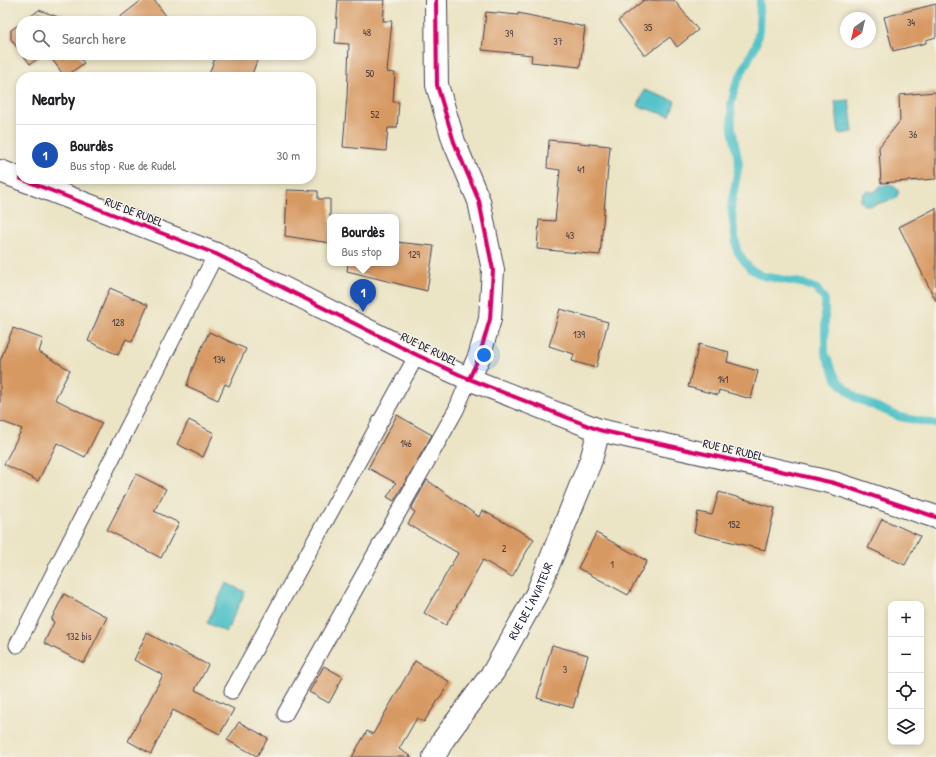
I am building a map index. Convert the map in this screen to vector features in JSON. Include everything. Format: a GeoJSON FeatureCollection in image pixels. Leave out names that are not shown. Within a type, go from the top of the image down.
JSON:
{"type":"FeatureCollection","features":[{"type":"Feature","properties":{"kind":"street"},"geometry":{"type":"LineString","coordinates":[[436,0],[437,85],[454,142],[479,201],[494,270],[490,319],[479,357],[469,379]]}},
{"type":"Feature","properties":{"kind":"street","name":"RUE DE RUDEL"},"geometry":{"type":"LineString","coordinates":[[0,171],[16,177]]}},
{"type":"Feature","properties":{"kind":"street","name":"RUE DE RUDEL"},"geometry":{"type":"LineString","coordinates":[[34,184],[216,254],[417,355],[469,379],[600,430],[834,483],[936,517]]}},
{"type":"Feature","properties":{"kind":"street","name":"RUE DE L'AVIATEUR"},"geometry":{"type":"LineString","coordinates":[[434,757],[443,740],[494,671],[537,593],[591,460],[600,430]]}},
{"type":"Feature","properties":{"kind":"lane"},"geometry":{"type":"LineString","coordinates":[[17,645],[216,254]]}},
{"type":"Feature","properties":{"kind":"lane"},"geometry":{"type":"LineString","coordinates":[[232,691],[417,355]]}},
{"type":"Feature","properties":{"kind":"lane"},"geometry":{"type":"LineString","coordinates":[[286,714],[456,410],[469,379]]}},
{"type":"Feature","properties":{"kind":"water"},"geometry":{"type":"Polygon","coordinates":[[[644,90],[675,101],[670,116],[638,106],[644,90]]]}},
{"type":"Feature","properties":{"kind":"water"},"geometry":{"type":"Polygon","coordinates":[[[849,100],[853,132],[839,134],[835,101],[849,100]]]}},
{"type":"Feature","properties":{"kind":"water"},"geometry":{"type":"Polygon","coordinates":[[[888,184],[894,186],[898,190],[898,194],[895,199],[869,206],[860,201],[863,193],[868,191],[874,192],[881,186],[888,184]]]}},
{"type":"Feature","properties":{"kind":"water"},"geometry":{"type":"Polygon","coordinates":[[[226,583],[245,592],[226,632],[207,623],[226,583]]]}},
{"type":"Feature","properties":{"kind":"building"},"geometry":{"type":"Polygon","coordinates":[[[142,0],[154,0],[166,16],[121,16],[142,0]]]}},
{"type":"Feature","properties":{"kind":"building"},"geometry":{"type":"Polygon","coordinates":[[[338,0],[385,0],[383,21],[392,21],[387,72],[395,73],[393,102],[399,102],[397,128],[388,128],[386,151],[343,147],[349,44],[335,43],[338,0]]]}},
{"type":"Feature","properties":{"kind":"building"},"geometry":{"type":"Polygon","coordinates":[[[644,0],[674,0],[698,30],[677,47],[670,37],[645,56],[618,21],[644,0]]]}},
{"type":"Feature","properties":{"kind":"building"},"geometry":{"type":"Polygon","coordinates":[[[936,4],[936,37],[926,40],[926,43],[893,51],[884,17],[936,4]]]}},
{"type":"Feature","properties":{"kind":"building"},"geometry":{"type":"Polygon","coordinates":[[[39,10],[56,16],[31,16],[39,10]]]}},
{"type":"Feature","properties":{"kind":"building"},"geometry":{"type":"Polygon","coordinates":[[[486,12],[518,15],[518,13],[585,27],[580,67],[531,62],[532,55],[482,50],[486,12]]]}},
{"type":"Feature","properties":{"kind":"building"},"geometry":{"type":"Polygon","coordinates":[[[16,26],[16,46],[11,39],[11,30],[16,26]]]}},
{"type":"Feature","properties":{"kind":"building"},"geometry":{"type":"Polygon","coordinates":[[[27,60],[36,60],[30,64],[27,60]]]}},
{"type":"Feature","properties":{"kind":"building"},"geometry":{"type":"Polygon","coordinates":[[[53,60],[82,60],[84,63],[72,72],[61,72],[53,60]]]}},
{"type":"Feature","properties":{"kind":"building"},"geometry":{"type":"Polygon","coordinates":[[[214,60],[257,60],[253,72],[210,72],[214,60]]]}},
{"type":"Feature","properties":{"kind":"building"},"geometry":{"type":"Polygon","coordinates":[[[936,92],[936,179],[881,183],[879,147],[900,121],[899,95],[936,92]]]}},
{"type":"Feature","properties":{"kind":"building"},"geometry":{"type":"Polygon","coordinates":[[[549,140],[610,146],[600,255],[537,249],[539,220],[555,221],[560,170],[547,168],[549,140]]]}},
{"type":"Feature","properties":{"kind":"building"},"geometry":{"type":"Polygon","coordinates":[[[287,190],[318,191],[318,199],[330,199],[330,214],[327,214],[327,243],[285,236],[287,190]]]}},
{"type":"Feature","properties":{"kind":"building"},"geometry":{"type":"Polygon","coordinates":[[[936,208],[936,301],[899,227],[936,208]]]}},
{"type":"Feature","properties":{"kind":"building"},"geometry":{"type":"Polygon","coordinates":[[[399,242],[434,246],[427,291],[347,271],[348,266],[399,266],[399,242]]]}},
{"type":"Feature","properties":{"kind":"building"},"geometry":{"type":"Polygon","coordinates":[[[110,288],[148,305],[132,342],[126,339],[118,355],[88,341],[110,288]]]}},
{"type":"Feature","properties":{"kind":"building"},"geometry":{"type":"Polygon","coordinates":[[[560,309],[608,322],[596,368],[572,361],[574,354],[549,346],[560,309]]]}},
{"type":"Feature","properties":{"kind":"building"},"geometry":{"type":"Polygon","coordinates":[[[13,328],[43,339],[39,352],[70,370],[55,399],[102,423],[85,457],[57,443],[38,481],[4,464],[22,429],[0,421],[0,361],[13,328]]]}},
{"type":"Feature","properties":{"kind":"building"},"geometry":{"type":"Polygon","coordinates":[[[209,332],[246,349],[229,386],[225,384],[218,400],[187,386],[192,369],[209,332]]]}},
{"type":"Feature","properties":{"kind":"building"},"geometry":{"type":"Polygon","coordinates":[[[699,344],[729,352],[727,362],[758,371],[751,399],[719,390],[718,395],[688,387],[699,344]]]}},
{"type":"Feature","properties":{"kind":"building"},"geometry":{"type":"Polygon","coordinates":[[[397,415],[432,435],[394,501],[387,497],[396,483],[368,468],[397,415]]]}},
{"type":"Feature","properties":{"kind":"building"},"geometry":{"type":"Polygon","coordinates":[[[189,420],[214,433],[203,457],[177,444],[189,420]]]}},
{"type":"Feature","properties":{"kind":"building"},"geometry":{"type":"Polygon","coordinates":[[[136,474],[166,489],[154,511],[179,523],[161,558],[107,530],[136,474]]]}},
{"type":"Feature","properties":{"kind":"building"},"geometry":{"type":"Polygon","coordinates":[[[427,480],[479,517],[482,510],[534,539],[512,577],[483,560],[446,625],[424,613],[458,553],[408,524],[415,512],[411,509],[427,480]]]}},
{"type":"Feature","properties":{"kind":"building"},"geometry":{"type":"Polygon","coordinates":[[[719,492],[775,508],[765,550],[694,533],[698,512],[712,515],[719,492]]]}},
{"type":"Feature","properties":{"kind":"building"},"geometry":{"type":"Polygon","coordinates":[[[882,519],[920,536],[905,565],[868,548],[882,519]]]}},
{"type":"Feature","properties":{"kind":"building"},"geometry":{"type":"Polygon","coordinates":[[[596,533],[647,561],[628,595],[578,568],[596,533]]]}},
{"type":"Feature","properties":{"kind":"building"},"geometry":{"type":"Polygon","coordinates":[[[64,594],[107,617],[84,663],[44,643],[54,622],[51,620],[64,594]]]}},
{"type":"Feature","properties":{"kind":"building"},"geometry":{"type":"Polygon","coordinates":[[[147,633],[208,665],[195,690],[234,709],[220,734],[173,710],[151,754],[128,741],[163,675],[134,660],[147,633]]]}},
{"type":"Feature","properties":{"kind":"building"},"geometry":{"type":"Polygon","coordinates":[[[552,645],[588,655],[573,708],[537,698],[552,645]]]}},
{"type":"Feature","properties":{"kind":"building"},"geometry":{"type":"Polygon","coordinates":[[[415,661],[450,682],[424,722],[417,718],[399,749],[412,757],[352,757],[367,731],[373,734],[415,661]]]}},
{"type":"Feature","properties":{"kind":"building"},"geometry":{"type":"Polygon","coordinates":[[[324,666],[343,677],[329,703],[309,692],[324,666]]]}},
{"type":"Feature","properties":{"kind":"building"},"geometry":{"type":"Polygon","coordinates":[[[239,722],[268,738],[257,756],[227,740],[239,722]]]}},
{"type":"Feature","properties":{"kind":"waterway"},"geometry":{"type":"LineString","coordinates":[[760,0],[759,30],[756,45],[736,84],[731,104],[732,129],[739,164],[731,206],[737,251],[750,269],[763,276],[801,283],[817,289],[825,300],[825,353],[837,380],[856,398],[900,417],[936,424]]}},
{"type":"Feature","properties":{"kind":"cycle path"},"geometry":{"type":"LineString","coordinates":[[436,0],[437,85],[454,142],[479,201],[493,270],[490,319],[479,357],[469,379]]}},
{"type":"Feature","properties":{"kind":"cycle path"},"geometry":{"type":"LineString","coordinates":[[34,184],[216,254],[417,355],[469,379],[599,430],[834,483],[936,517]]}},
{"type":"Feature","properties":{"kind":"place","name":"Bourdès"},"geometry":{"type":"Point","coordinates":[363,312]}}]}
